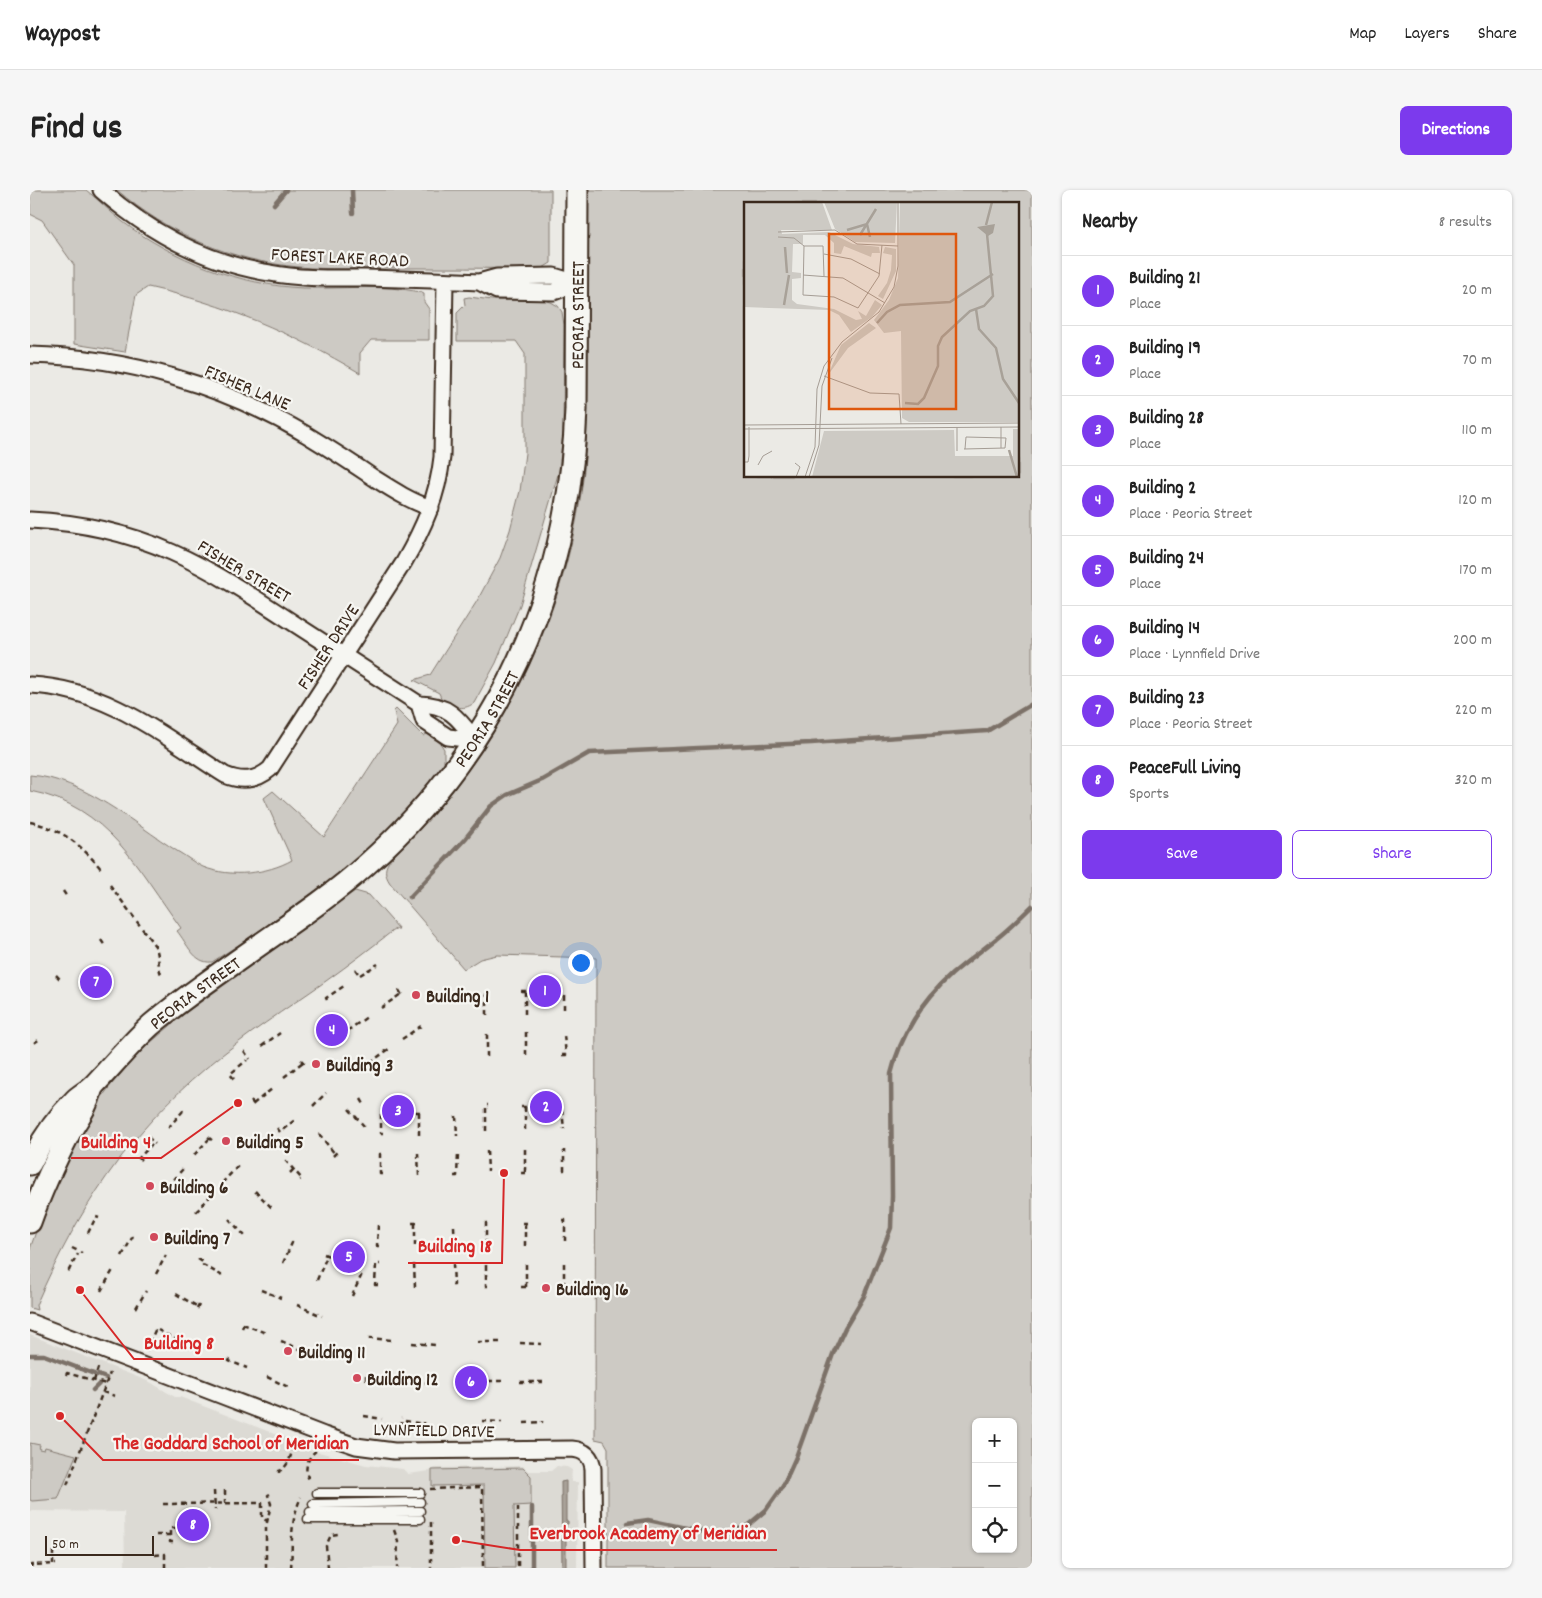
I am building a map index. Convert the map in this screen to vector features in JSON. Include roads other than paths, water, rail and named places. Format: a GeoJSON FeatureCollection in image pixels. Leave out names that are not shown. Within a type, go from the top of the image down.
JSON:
{"type":"FeatureCollection","features":[{"type":"Feature","properties":{"kind":"main road","name":"PEORIA STREET"},"geometry":{"type":"LineString","coordinates":[[30,1164],[46,1136],[65,1111],[77,1098],[92,1088],[132,1043],[173,1007],[335,891],[396,838],[456,768],[503,692],[522,655],[544,597],[561,536],[572,480],[575,444],[577,190]]}},
{"type":"Feature","properties":{"kind":"main road","name":"PEORIA STREET"},"geometry":{"type":"LineString","coordinates":[[30,1222],[47,1180],[71,1132],[86,1108],[92,1088]]}},
{"type":"Feature","properties":{"kind":"street","name":"FOREST LAKE ROAD"},"geometry":{"type":"LineString","coordinates":[[101,190],[136,218],[163,235],[200,253],[268,273],[298,277],[479,282],[497,277],[554,276],[577,283]]}},
{"type":"Feature","properties":{"kind":"street","name":"FISHER DRIVE"},"geometry":{"type":"LineString","coordinates":[[30,685],[69,690],[102,700],[137,718],[225,775],[247,780],[257,778],[266,772],[278,759],[410,552],[431,508],[440,477],[442,457],[445,280]]}},
{"type":"Feature","properties":{"kind":"street","name":"FISHER LANE"},"geometry":{"type":"LineString","coordinates":[[30,355],[78,358],[120,365],[177,378],[221,393],[288,424],[404,497],[431,508]]}},
{"type":"Feature","properties":{"kind":"street","name":"FISHER STREET"},"geometry":{"type":"LineString","coordinates":[[30,520],[55,521],[102,528],[141,539],[180,554],[233,583],[419,704],[435,704],[459,718],[475,740]]}},
{"type":"Feature","properties":{"kind":"street","name":"FISHER STREET"},"geometry":{"type":"LineString","coordinates":[[419,704],[424,721],[448,736],[475,740]]}},
{"type":"Feature","properties":{"kind":"street","name":"LYNNFIELD DRIVE"},"geometry":{"type":"LineString","coordinates":[[30,1322],[356,1446],[387,1451],[421,1452],[572,1449],[582,1451],[591,1460],[594,1469],[594,1568]]}},
{"type":"Feature","properties":{"kind":"lane"},"geometry":{"type":"LineString","coordinates":[[317,1493],[420,1493]]}},
{"type":"Feature","properties":{"kind":"lane"},"geometry":{"type":"LineString","coordinates":[[309,1516],[420,1511],[313,1504]]}},
{"type":"Feature","properties":{"kind":"waterway"},"geometry":{"type":"LineString","coordinates":[[274,204],[286,190]]}},
{"type":"Feature","properties":{"kind":"waterway"},"geometry":{"type":"LineString","coordinates":[[352,190],[353,213]]}},
{"type":"Feature","properties":{"kind":"waterway"},"geometry":{"type":"LineString","coordinates":[[410,897],[465,839],[491,806],[507,795],[542,780],[589,753],[811,743],[987,731],[1032,704]]}},
{"type":"Feature","properties":{"kind":"waterway"},"geometry":{"type":"LineString","coordinates":[[627,1523],[648,1520],[714,1534],[730,1532],[747,1526],[766,1510],[783,1486],[796,1457],[833,1354],[845,1328],[864,1296],[891,1228],[891,1074],[900,1046],[922,1007],[941,984],[1005,932],[1032,906]]}},
{"type":"Feature","properties":{"kind":"waterway"},"geometry":{"type":"LineString","coordinates":[[30,1355],[44,1355],[94,1374]]}},
{"type":"Feature","properties":{"kind":"waterway"},"geometry":{"type":"LineString","coordinates":[[98,1375],[106,1378]]}},
{"type":"Feature","properties":{"kind":"waterway"},"geometry":{"type":"LineString","coordinates":[[93,1390],[99,1384]]}},
{"type":"Feature","properties":{"kind":"waterway"},"geometry":{"type":"LineString","coordinates":[[532,1507],[532,1568]]}},
{"type":"Feature","properties":{"kind":"place","name":"Building 23"},"geometry":{"type":"Point","coordinates":[96,982]}},
{"type":"Feature","properties":{"kind":"place","name":"Building 21"},"geometry":{"type":"Point","coordinates":[545,991]}},
{"type":"Feature","properties":{"kind":"place","name":"Building 1"},"geometry":{"type":"Point","coordinates":[416,995]}},
{"type":"Feature","properties":{"kind":"place","name":"Building 2"},"geometry":{"type":"Point","coordinates":[332,1030]}},
{"type":"Feature","properties":{"kind":"place","name":"Building 3"},"geometry":{"type":"Point","coordinates":[316,1064]}},
{"type":"Feature","properties":{"kind":"place","name":"Building 4"},"geometry":{"type":"Point","coordinates":[238,1103]}},
{"type":"Feature","properties":{"kind":"place","name":"Building 19"},"geometry":{"type":"Point","coordinates":[546,1107]}},
{"type":"Feature","properties":{"kind":"place","name":"Building 28"},"geometry":{"type":"Point","coordinates":[398,1111]}},
{"type":"Feature","properties":{"kind":"place","name":"Building 5"},"geometry":{"type":"Point","coordinates":[226,1141]}},
{"type":"Feature","properties":{"kind":"place","name":"Building 18"},"geometry":{"type":"Point","coordinates":[504,1173]}},
{"type":"Feature","properties":{"kind":"place","name":"Building 6"},"geometry":{"type":"Point","coordinates":[150,1186]}},
{"type":"Feature","properties":{"kind":"place","name":"Building 7"},"geometry":{"type":"Point","coordinates":[154,1237]}},
{"type":"Feature","properties":{"kind":"place","name":"Building 24"},"geometry":{"type":"Point","coordinates":[349,1257]}},
{"type":"Feature","properties":{"kind":"place","name":"Building 16"},"geometry":{"type":"Point","coordinates":[546,1288]}},
{"type":"Feature","properties":{"kind":"place","name":"Building 8"},"geometry":{"type":"Point","coordinates":[80,1290]}},
{"type":"Feature","properties":{"kind":"place","name":"Building 11"},"geometry":{"type":"Point","coordinates":[288,1351]}},
{"type":"Feature","properties":{"kind":"place","name":"Building 12"},"geometry":{"type":"Point","coordinates":[357,1378]}},
{"type":"Feature","properties":{"kind":"place","name":"Building 14"},"geometry":{"type":"Point","coordinates":[471,1382]}},
{"type":"Feature","properties":{"kind":"place","name":"The Goddard School of Meridian"},"geometry":{"type":"Point","coordinates":[60,1416]}},
{"type":"Feature","properties":{"kind":"place","name":"PeaceFull Living"},"geometry":{"type":"Point","coordinates":[193,1525]}},
{"type":"Feature","properties":{"kind":"place","name":"Everbrook Academy of Meridian"},"geometry":{"type":"Point","coordinates":[456,1540]}}]}
